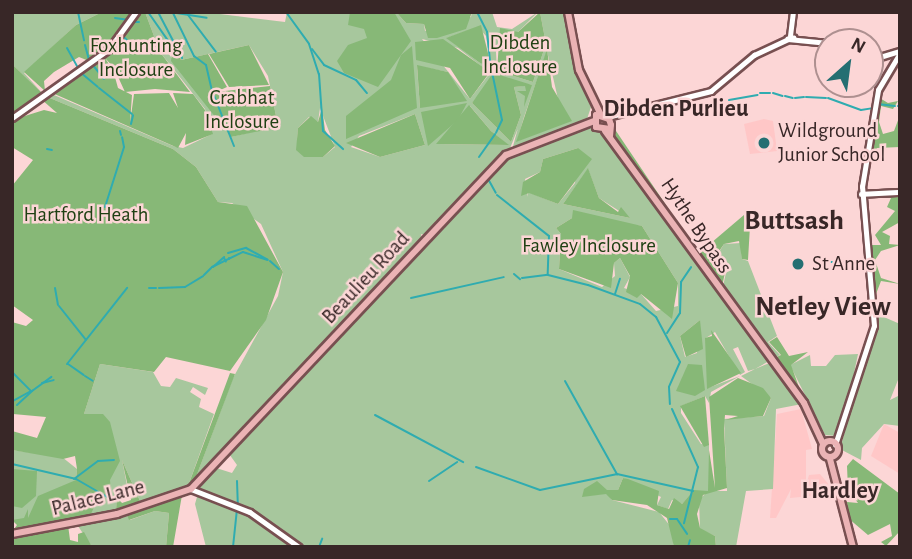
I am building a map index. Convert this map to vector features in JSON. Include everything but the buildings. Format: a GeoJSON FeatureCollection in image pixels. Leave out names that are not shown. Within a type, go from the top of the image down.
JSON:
{"type":"FeatureCollection","features":[{"type":"Feature","properties":{"kind":"main road","name":"Hythe Bypass"},"geometry":{"type":"LineString","coordinates":[[568,12],[577,65],[593,105],[611,138],[804,403],[829,441],[833,457]]}},
{"type":"Feature","properties":{"kind":"main road","name":"Beaulieu Road"},"geometry":{"type":"LineString","coordinates":[[191,489],[506,155],[602,122]]}},
{"type":"Feature","properties":{"kind":"main road"},"geometry":{"type":"LineString","coordinates":[[829,441],[853,547]]}},
{"type":"Feature","properties":{"kind":"main road","name":"Palace Lane"},"geometry":{"type":"LineString","coordinates":[[12,534],[109,515],[191,489]]}},
{"type":"Feature","properties":{"kind":"street"},"geometry":{"type":"LineString","coordinates":[[12,118],[101,54],[136,12]]}},
{"type":"Feature","properties":{"kind":"street"},"geometry":{"type":"LineString","coordinates":[[793,12],[791,38],[814,41]]}},
{"type":"Feature","properties":{"kind":"street","name":"Beaulieu Road"},"geometry":{"type":"LineString","coordinates":[[602,122],[710,92],[754,55],[791,38]]}},
{"type":"Feature","properties":{"kind":"street"},"geometry":{"type":"LineString","coordinates":[[829,441],[874,326],[862,194],[877,90],[894,57],[900,51]]}},
{"type":"Feature","properties":{"kind":"street"},"geometry":{"type":"LineString","coordinates":[[884,58],[894,57]]}},
{"type":"Feature","properties":{"kind":"street"},"geometry":{"type":"LineString","coordinates":[[862,194],[900,192]]}},
{"type":"Feature","properties":{"kind":"street"},"geometry":{"type":"LineString","coordinates":[[191,489],[250,513],[299,547]]}},
{"type":"Feature","properties":{"kind":"shaded area"},"geometry":{"type":"Polygon","coordinates":[[[764,119],[773,121],[777,151],[750,154],[744,124],[764,119]]]}},
{"type":"Feature","properties":{"kind":"shaded area"},"geometry":{"type":"Polygon","coordinates":[[[801,409],[812,449],[806,450],[806,485],[809,475],[820,474],[835,492],[827,499],[821,495],[790,498],[791,489],[776,518],[770,518],[777,414],[801,409]]]}},
{"type":"Feature","properties":{"kind":"shaded area"},"geometry":{"type":"Polygon","coordinates":[[[884,424],[900,433],[900,474],[871,456],[884,424]]]}},
{"type":"Feature","properties":{"kind":"green space"},"geometry":{"type":"Polygon","coordinates":[[[12,12],[102,12],[76,25],[24,73],[43,94],[12,64],[12,12]]]}},
{"type":"Feature","properties":{"kind":"green space"},"geometry":{"type":"Polygon","coordinates":[[[102,12],[135,12],[116,40],[89,61],[79,57],[54,72],[44,81],[45,91],[24,72],[76,25],[102,12]]]}},
{"type":"Feature","properties":{"kind":"green space","name":"Foxhunting Inclosure"},"geometry":{"type":"Polygon","coordinates":[[[137,12],[145,12],[160,52],[190,92],[155,89],[126,92],[132,95],[130,123],[134,94],[169,93],[178,108],[173,93],[193,94],[205,110],[213,134],[185,145],[186,133],[178,148],[50,92],[117,43],[137,12]],[[105,58],[112,69],[108,76],[113,70],[118,88],[125,91],[114,68],[105,58]]]}},
{"type":"Feature","properties":{"kind":"green space"},"geometry":{"type":"Polygon","coordinates":[[[145,12],[204,12],[285,22],[287,12],[396,12],[406,23],[424,24],[425,31],[471,17],[472,12],[492,12],[497,27],[512,29],[538,12],[518,32],[502,34],[496,52],[497,71],[533,82],[546,44],[540,12],[564,12],[575,69],[591,107],[586,122],[605,132],[771,360],[755,369],[772,362],[802,404],[776,409],[773,489],[746,491],[736,547],[716,547],[715,536],[700,529],[699,500],[707,492],[692,493],[682,504],[672,500],[668,509],[657,505],[661,497],[623,478],[618,490],[583,492],[607,493],[612,500],[659,512],[671,527],[674,547],[206,547],[195,504],[197,497],[204,497],[193,490],[213,467],[232,473],[237,465],[227,451],[512,150],[518,128],[509,151],[428,236],[421,234],[422,241],[193,485],[233,378],[278,296],[283,272],[261,224],[232,203],[218,202],[196,167],[173,149],[45,96],[93,61],[54,95],[183,148],[212,134],[205,109],[160,52],[145,12]],[[478,27],[447,38],[480,63],[490,61],[486,36],[478,27]],[[422,39],[470,99],[490,73],[458,48],[422,39]],[[249,45],[181,60],[173,47],[168,53],[231,137],[256,131],[276,116],[268,76],[249,45]],[[547,51],[524,117],[517,141],[558,99],[547,51]],[[417,66],[420,108],[448,72],[417,66]],[[491,80],[472,103],[511,142],[521,115],[514,87],[532,85],[491,80]],[[470,106],[437,144],[508,145],[491,131],[470,106]],[[320,108],[318,122],[309,117],[298,128],[297,143],[306,156],[323,157],[335,147],[320,108]],[[415,114],[359,136],[351,147],[380,157],[425,145],[415,114]],[[578,148],[543,159],[540,172],[525,179],[528,197],[528,192],[558,204],[575,183],[578,148]],[[588,169],[563,204],[630,218],[599,198],[588,169]],[[572,218],[556,228],[561,234],[559,269],[602,287],[615,276],[614,263],[620,258],[630,277],[624,288],[641,294],[656,311],[678,306],[678,283],[642,226],[572,218]],[[700,320],[680,336],[685,357],[697,353],[700,320]],[[715,332],[706,338],[708,388],[740,376],[711,392],[709,403],[705,396],[681,406],[681,413],[701,444],[709,445],[709,491],[727,491],[724,419],[764,416],[771,398],[741,376],[755,369],[748,371],[738,347],[733,349],[745,372],[740,375],[715,332]]]}},
{"type":"Feature","properties":{"kind":"green space"},"geometry":{"type":"Polygon","coordinates":[[[350,12],[394,12],[411,41],[378,87],[344,73],[337,61],[348,45],[367,38],[364,29],[348,25],[350,12]]]}},
{"type":"Feature","properties":{"kind":"green space"},"geometry":{"type":"Polygon","coordinates":[[[396,12],[472,12],[466,29],[428,38],[424,24],[406,23],[396,12]]]}},
{"type":"Feature","properties":{"kind":"green space","name":"Dibden Inclosure"},"geometry":{"type":"Polygon","coordinates":[[[540,12],[546,44],[533,82],[497,71],[500,28],[518,32],[540,12]]]}},
{"type":"Feature","properties":{"kind":"green space","name":"Dibden Inclosure"},"geometry":{"type":"Polygon","coordinates":[[[481,25],[494,67],[480,63],[446,38],[481,25]]]}},
{"type":"Feature","properties":{"kind":"green space","name":"Dibden Inclosure"},"geometry":{"type":"Polygon","coordinates":[[[443,39],[490,72],[470,99],[450,68],[416,60],[415,42],[443,39]]]}},
{"type":"Feature","properties":{"kind":"green space","name":"Crabhat Inclosure"},"geometry":{"type":"Polygon","coordinates":[[[249,45],[269,85],[229,87],[209,54],[249,45]]]}},
{"type":"Feature","properties":{"kind":"green space","name":"Crabhat Inclosure"},"geometry":{"type":"Polygon","coordinates":[[[173,46],[181,60],[208,54],[227,87],[216,92],[270,86],[276,116],[270,129],[231,137],[171,61],[173,46]]]}},
{"type":"Feature","properties":{"kind":"green space"},"geometry":{"type":"Polygon","coordinates":[[[412,46],[417,108],[346,139],[346,116],[391,80],[401,55],[412,46]]]}},
{"type":"Feature","properties":{"kind":"green space","name":"Dibden Inclosure"},"geometry":{"type":"Polygon","coordinates":[[[547,49],[552,87],[572,121],[516,142],[547,49]]]}},
{"type":"Feature","properties":{"kind":"green space"},"geometry":{"type":"Polygon","coordinates":[[[12,64],[43,94],[12,115],[12,64]]]}},
{"type":"Feature","properties":{"kind":"green space","name":"Dibden Inclosure"},"geometry":{"type":"Polygon","coordinates":[[[417,65],[448,72],[467,101],[420,108],[417,65]]]}},
{"type":"Feature","properties":{"kind":"green space","name":"Dibden Inclosure"},"geometry":{"type":"Polygon","coordinates":[[[493,73],[532,85],[524,107],[525,96],[517,91],[526,91],[525,86],[514,87],[521,115],[511,142],[472,103],[493,73]]]}},
{"type":"Feature","properties":{"kind":"green space","name":"Hartford Heath"},"geometry":{"type":"Polygon","coordinates":[[[45,96],[173,149],[196,167],[218,202],[247,206],[283,272],[266,320],[230,371],[166,357],[154,372],[100,364],[84,414],[103,414],[110,422],[120,461],[110,480],[111,493],[96,503],[89,518],[12,532],[17,525],[12,520],[24,518],[28,509],[28,518],[38,496],[76,480],[77,469],[75,456],[63,459],[12,450],[12,431],[37,438],[46,417],[13,414],[12,405],[12,322],[26,326],[33,320],[12,305],[12,186],[33,160],[12,147],[12,120],[44,110],[57,113],[41,99],[45,96]]]}},
{"type":"Feature","properties":{"kind":"green space"},"geometry":{"type":"Polygon","coordinates":[[[878,98],[888,103],[898,101],[893,109],[881,106],[879,122],[883,134],[894,131],[900,115],[900,147],[877,148],[870,157],[878,98]]]}},
{"type":"Feature","properties":{"kind":"green space","name":"Dibden Inclosure"},"geometry":{"type":"Polygon","coordinates":[[[467,103],[458,120],[428,146],[421,112],[467,103]]]}},
{"type":"Feature","properties":{"kind":"green space","name":"Dibden Inclosure"},"geometry":{"type":"Polygon","coordinates":[[[469,105],[491,131],[509,145],[436,144],[469,105]]]}},
{"type":"Feature","properties":{"kind":"green space"},"geometry":{"type":"Polygon","coordinates":[[[322,108],[325,130],[335,146],[323,157],[304,157],[296,150],[298,128],[311,116],[318,122],[322,108]]]}},
{"type":"Feature","properties":{"kind":"green space"},"geometry":{"type":"Polygon","coordinates":[[[415,114],[425,145],[380,157],[346,143],[415,114]]]}},
{"type":"Feature","properties":{"kind":"green space"},"geometry":{"type":"Polygon","coordinates":[[[614,128],[695,248],[711,243],[751,209],[748,260],[742,259],[739,241],[724,244],[713,260],[726,268],[721,291],[613,137],[614,128]]]}},
{"type":"Feature","properties":{"kind":"green space"},"geometry":{"type":"Polygon","coordinates":[[[578,148],[592,159],[558,204],[529,193],[521,196],[523,182],[540,172],[543,159],[578,148]]]}},
{"type":"Feature","properties":{"kind":"green space"},"geometry":{"type":"Polygon","coordinates":[[[588,168],[599,198],[618,212],[621,207],[630,218],[563,204],[588,168]]]}},
{"type":"Feature","properties":{"kind":"green space"},"geometry":{"type":"Polygon","coordinates":[[[900,192],[900,222],[882,232],[890,236],[889,244],[900,245],[881,251],[875,260],[881,278],[900,284],[881,281],[876,294],[868,245],[881,245],[875,235],[895,211],[887,207],[891,198],[864,196],[900,192]]]}},
{"type":"Feature","properties":{"kind":"green space","name":"Fawley Inclosure"},"geometry":{"type":"Polygon","coordinates":[[[573,210],[642,226],[678,283],[672,319],[641,294],[637,298],[626,292],[630,276],[620,258],[614,263],[611,288],[559,269],[561,234],[556,228],[572,218],[573,210]]]}},
{"type":"Feature","properties":{"kind":"green space"},"geometry":{"type":"Polygon","coordinates":[[[741,243],[742,259],[748,261],[777,336],[768,342],[780,355],[772,359],[722,291],[727,268],[714,260],[724,244],[741,243]]]}},
{"type":"Feature","properties":{"kind":"green space"},"geometry":{"type":"Polygon","coordinates":[[[877,314],[900,324],[900,375],[890,400],[900,395],[900,426],[884,424],[862,448],[861,460],[840,449],[877,314]]]}},
{"type":"Feature","properties":{"kind":"green space"},"geometry":{"type":"Polygon","coordinates":[[[700,320],[703,349],[686,357],[680,336],[700,320]]]}},
{"type":"Feature","properties":{"kind":"green space"},"geometry":{"type":"Polygon","coordinates":[[[711,330],[741,373],[707,389],[705,338],[712,336],[711,330]]]}},
{"type":"Feature","properties":{"kind":"green space"},"geometry":{"type":"Polygon","coordinates":[[[777,337],[789,356],[808,352],[791,365],[804,401],[772,359],[781,355],[769,342],[777,337]]]}},
{"type":"Feature","properties":{"kind":"green space"},"geometry":{"type":"Polygon","coordinates":[[[858,354],[843,427],[836,436],[825,435],[790,365],[810,355],[811,366],[826,366],[835,355],[858,354]]]}},
{"type":"Feature","properties":{"kind":"green space"},"geometry":{"type":"Polygon","coordinates":[[[100,364],[153,372],[161,386],[170,387],[176,378],[208,388],[205,395],[193,387],[190,392],[201,399],[199,407],[214,414],[188,486],[140,501],[122,460],[127,485],[118,489],[116,511],[89,518],[95,501],[108,495],[83,417],[100,364]]]}},
{"type":"Feature","properties":{"kind":"green space"},"geometry":{"type":"Polygon","coordinates":[[[688,364],[702,365],[705,390],[695,396],[676,391],[688,364]]]}},
{"type":"Feature","properties":{"kind":"green space"},"geometry":{"type":"Polygon","coordinates":[[[230,373],[235,374],[193,485],[116,511],[117,497],[122,503],[131,500],[122,460],[140,501],[188,486],[230,373]]]}},
{"type":"Feature","properties":{"kind":"green space"},"geometry":{"type":"Polygon","coordinates":[[[738,378],[763,388],[771,398],[763,416],[725,420],[738,416],[725,415],[724,428],[727,488],[703,495],[697,514],[700,528],[715,536],[716,547],[674,547],[667,518],[647,505],[612,500],[606,494],[582,497],[584,489],[597,481],[607,490],[618,490],[623,478],[659,491],[657,505],[669,509],[674,498],[682,504],[694,490],[708,491],[709,450],[715,488],[709,397],[738,378]]]}},
{"type":"Feature","properties":{"kind":"green space"},"geometry":{"type":"Polygon","coordinates":[[[705,396],[709,445],[704,447],[680,406],[705,396]]]}},
{"type":"Feature","properties":{"kind":"green space"},"geometry":{"type":"Polygon","coordinates":[[[12,450],[62,457],[77,469],[76,481],[29,518],[12,521],[12,450]]]}},
{"type":"Feature","properties":{"kind":"green space"},"geometry":{"type":"Polygon","coordinates":[[[853,459],[900,494],[900,531],[886,546],[881,542],[892,536],[890,524],[868,535],[848,518],[847,502],[858,503],[848,490],[847,466],[853,459]]]}},
{"type":"Feature","properties":{"kind":"green space"},"geometry":{"type":"Polygon","coordinates":[[[12,469],[37,471],[36,496],[22,508],[12,506],[12,469]]]}},
{"type":"Feature","properties":{"kind":"green space"},"geometry":{"type":"Polygon","coordinates":[[[182,495],[173,547],[166,547],[169,513],[155,511],[129,520],[126,512],[182,495]]]}},
{"type":"Feature","properties":{"kind":"green space"},"geometry":{"type":"Polygon","coordinates":[[[155,511],[169,513],[166,547],[92,547],[76,523],[126,512],[130,520],[155,511]]]}},
{"type":"Feature","properties":{"kind":"green space"},"geometry":{"type":"Polygon","coordinates":[[[68,525],[70,540],[78,542],[78,534],[84,532],[92,547],[13,547],[12,535],[68,525]]]}},
{"type":"Feature","properties":{"kind":"waterway"},"geometry":{"type":"LineString","coordinates":[[78,12],[84,40]]}},
{"type":"Feature","properties":{"kind":"waterway"},"geometry":{"type":"LineString","coordinates":[[138,12],[133,22],[139,22]]}},
{"type":"Feature","properties":{"kind":"waterway"},"geometry":{"type":"LineString","coordinates":[[148,12],[170,43]]}},
{"type":"Feature","properties":{"kind":"waterway"},"geometry":{"type":"LineString","coordinates":[[158,12],[182,58]]}},
{"type":"Feature","properties":{"kind":"waterway"},"geometry":{"type":"LineString","coordinates":[[170,12],[207,18]]}},
{"type":"Feature","properties":{"kind":"waterway"},"geometry":{"type":"LineString","coordinates":[[286,12],[309,44],[319,74],[323,131],[343,149]]}},
{"type":"Feature","properties":{"kind":"waterway"},"geometry":{"type":"LineString","coordinates":[[477,12],[487,32],[491,70]]}},
{"type":"Feature","properties":{"kind":"waterway"},"geometry":{"type":"LineString","coordinates":[[173,13],[194,56],[206,65],[212,91]]}},
{"type":"Feature","properties":{"kind":"waterway"},"geometry":{"type":"LineString","coordinates":[[188,15],[216,52]]}},
{"type":"Feature","properties":{"kind":"waterway"},"geometry":{"type":"LineString","coordinates":[[115,18],[129,20]]}},
{"type":"Feature","properties":{"kind":"waterway"},"geometry":{"type":"LineString","coordinates":[[122,35],[133,47]]}},
{"type":"Feature","properties":{"kind":"waterway"},"geometry":{"type":"LineString","coordinates":[[85,45],[89,60]]}},
{"type":"Feature","properties":{"kind":"waterway"},"geometry":{"type":"LineString","coordinates":[[67,48],[78,68]]}},
{"type":"Feature","properties":{"kind":"waterway"},"geometry":{"type":"LineString","coordinates":[[312,49],[324,65],[356,80],[367,93]]}},
{"type":"Feature","properties":{"kind":"waterway"},"geometry":{"type":"LineString","coordinates":[[92,64],[104,79]]}},
{"type":"Feature","properties":{"kind":"waterway"},"geometry":{"type":"LineString","coordinates":[[80,72],[98,87]]}},
{"type":"Feature","properties":{"kind":"waterway"},"geometry":{"type":"LineString","coordinates":[[492,72],[502,120],[496,133]]}},
{"type":"Feature","properties":{"kind":"waterway"},"geometry":{"type":"LineString","coordinates":[[99,88],[132,114]]}},
{"type":"Feature","properties":{"kind":"waterway"},"geometry":{"type":"LineString","coordinates":[[213,93],[234,146]]}},
{"type":"Feature","properties":{"kind":"waterway"},"geometry":{"type":"LineString","coordinates":[[760,93],[770,93]]}},
{"type":"Feature","properties":{"kind":"waterway"},"geometry":{"type":"LineString","coordinates":[[773,93],[783,96]]}},
{"type":"Feature","properties":{"kind":"waterway"},"geometry":{"type":"LineString","coordinates":[[729,100],[758,95]]}},
{"type":"Feature","properties":{"kind":"waterway"},"geometry":{"type":"LineString","coordinates":[[785,96],[793,98]]}},
{"type":"Feature","properties":{"kind":"waterway"},"geometry":{"type":"LineString","coordinates":[[795,98],[804,97]]}},
{"type":"Feature","properties":{"kind":"waterway"},"geometry":{"type":"LineString","coordinates":[[806,97],[814,97]]}},
{"type":"Feature","properties":{"kind":"waterway"},"geometry":{"type":"LineString","coordinates":[[828,98],[861,110],[873,108]]}},
{"type":"Feature","properties":{"kind":"waterway"},"geometry":{"type":"LineString","coordinates":[[878,104],[895,106]]}},
{"type":"Feature","properties":{"kind":"waterway"},"geometry":{"type":"LineString","coordinates":[[131,124],[133,115]]}},
{"type":"Feature","properties":{"kind":"waterway"},"geometry":{"type":"LineString","coordinates":[[120,131],[121,135]]}},
{"type":"Feature","properties":{"kind":"waterway"},"geometry":{"type":"LineString","coordinates":[[479,157],[495,134]]}},
{"type":"Feature","properties":{"kind":"waterway"},"geometry":{"type":"LineString","coordinates":[[105,207],[124,147],[122,137]]}},
{"type":"Feature","properties":{"kind":"waterway"},"geometry":{"type":"LineString","coordinates":[[47,149],[52,150]]}},
{"type":"Feature","properties":{"kind":"waterway"},"geometry":{"type":"LineString","coordinates":[[487,177],[496,193]]}},
{"type":"Feature","properties":{"kind":"waterway"},"geometry":{"type":"LineString","coordinates":[[497,195],[549,236],[548,274]]}},
{"type":"Feature","properties":{"kind":"waterway"},"geometry":{"type":"LineString","coordinates":[[228,253],[246,248],[267,259]]}},
{"type":"Feature","properties":{"kind":"waterway"},"geometry":{"type":"LineString","coordinates":[[212,267],[243,252],[268,260]]}},
{"type":"Feature","properties":{"kind":"waterway"},"geometry":{"type":"LineString","coordinates":[[213,267],[224,257]]}},
{"type":"Feature","properties":{"kind":"waterway"},"geometry":{"type":"LineString","coordinates":[[224,258],[226,262]]}},
{"type":"Feature","properties":{"kind":"waterway"},"geometry":{"type":"LineString","coordinates":[[270,261],[279,269]]}},
{"type":"Feature","properties":{"kind":"waterway"},"geometry":{"type":"LineString","coordinates":[[831,262],[864,262]]}},
{"type":"Feature","properties":{"kind":"waterway"},"geometry":{"type":"LineString","coordinates":[[667,333],[680,313],[681,282],[691,267]]}},
{"type":"Feature","properties":{"kind":"waterway"},"geometry":{"type":"LineString","coordinates":[[204,275],[211,268]]}},
{"type":"Feature","properties":{"kind":"waterway"},"geometry":{"type":"LineString","coordinates":[[514,274],[520,279]]}},
{"type":"Feature","properties":{"kind":"waterway"},"geometry":{"type":"LineString","coordinates":[[522,278],[548,275],[588,285],[640,304],[656,317],[680,362],[669,387],[670,404]]}},
{"type":"Feature","properties":{"kind":"waterway"},"geometry":{"type":"LineString","coordinates":[[159,288],[185,287],[203,276]]}},
{"type":"Feature","properties":{"kind":"waterway"},"geometry":{"type":"LineString","coordinates":[[411,298],[504,277]]}},
{"type":"Feature","properties":{"kind":"waterway"},"geometry":{"type":"LineString","coordinates":[[615,294],[620,279]]}},
{"type":"Feature","properties":{"kind":"waterway"},"geometry":{"type":"LineString","coordinates":[[55,288],[58,305]]}},
{"type":"Feature","properties":{"kind":"waterway"},"geometry":{"type":"LineString","coordinates":[[67,364],[127,288]]}},
{"type":"Feature","properties":{"kind":"waterway"},"geometry":{"type":"LineString","coordinates":[[149,288],[156,288]]}},
{"type":"Feature","properties":{"kind":"waterway"},"geometry":{"type":"LineString","coordinates":[[59,306],[86,340]]}},
{"type":"Feature","properties":{"kind":"waterway"},"geometry":{"type":"LineString","coordinates":[[68,364],[84,375]]}},
{"type":"Feature","properties":{"kind":"waterway"},"geometry":{"type":"LineString","coordinates":[[12,372],[31,391],[13,401]]}},
{"type":"Feature","properties":{"kind":"waterway"},"geometry":{"type":"LineString","coordinates":[[85,376],[93,381]]}},
{"type":"Feature","properties":{"kind":"waterway"},"geometry":{"type":"LineString","coordinates":[[32,391],[51,377]]}},
{"type":"Feature","properties":{"kind":"waterway"},"geometry":{"type":"LineString","coordinates":[[42,383],[54,380]]}},
{"type":"Feature","properties":{"kind":"waterway"},"geometry":{"type":"LineString","coordinates":[[565,381],[617,474]]}},
{"type":"Feature","properties":{"kind":"waterway"},"geometry":{"type":"LineString","coordinates":[[17,405],[32,391]]}},
{"type":"Feature","properties":{"kind":"waterway"},"geometry":{"type":"LineString","coordinates":[[672,409],[698,467],[684,523]]}},
{"type":"Feature","properties":{"kind":"waterway"},"geometry":{"type":"LineString","coordinates":[[375,415],[463,462]]}},
{"type":"Feature","properties":{"kind":"waterway"},"geometry":{"type":"LineString","coordinates":[[74,479],[98,461],[114,460]]}},
{"type":"Feature","properties":{"kind":"waterway"},"geometry":{"type":"LineString","coordinates":[[429,481],[457,462]]}},
{"type":"Feature","properties":{"kind":"waterway"},"geometry":{"type":"LineString","coordinates":[[12,464],[76,479],[107,497]]}},
{"type":"Feature","properties":{"kind":"waterway"},"geometry":{"type":"LineString","coordinates":[[476,467],[540,490],[617,474],[693,491]]}},
{"type":"Feature","properties":{"kind":"waterway"},"geometry":{"type":"LineString","coordinates":[[237,481],[238,504]]}},
{"type":"Feature","properties":{"kind":"waterway"},"geometry":{"type":"LineString","coordinates":[[233,547],[237,510]]}},
{"type":"Feature","properties":{"kind":"waterway"},"geometry":{"type":"LineString","coordinates":[[670,519],[677,519],[687,534]]}},
{"type":"Feature","properties":{"kind":"waterway"},"geometry":{"type":"LineString","coordinates":[[319,547],[322,539]]}},
{"type":"Feature","properties":{"kind":"waterway"},"geometry":{"type":"LineString","coordinates":[[688,547],[690,540]]}},
{"type":"Feature","properties":{"kind":"place","name":"Wildground Junior School"},"geometry":{"type":"Point","coordinates":[764,143]}},
{"type":"Feature","properties":{"kind":"place","name":"St Anne"},"geometry":{"type":"Point","coordinates":[798,264]}},
{"type":"Feature","properties":{"kind":"district","name":"Dibden Purlieu"},"geometry":{"type":"Point","coordinates":[676,110]}},
{"type":"Feature","properties":{"kind":"district","name":"Buttsash"},"geometry":{"type":"Point","coordinates":[794,221]}},
{"type":"Feature","properties":{"kind":"district","name":"Netley View"},"geometry":{"type":"Point","coordinates":[823,307]}},
{"type":"Feature","properties":{"kind":"district","name":"Hardley"},"geometry":{"type":"Point","coordinates":[840,492]}}]}
